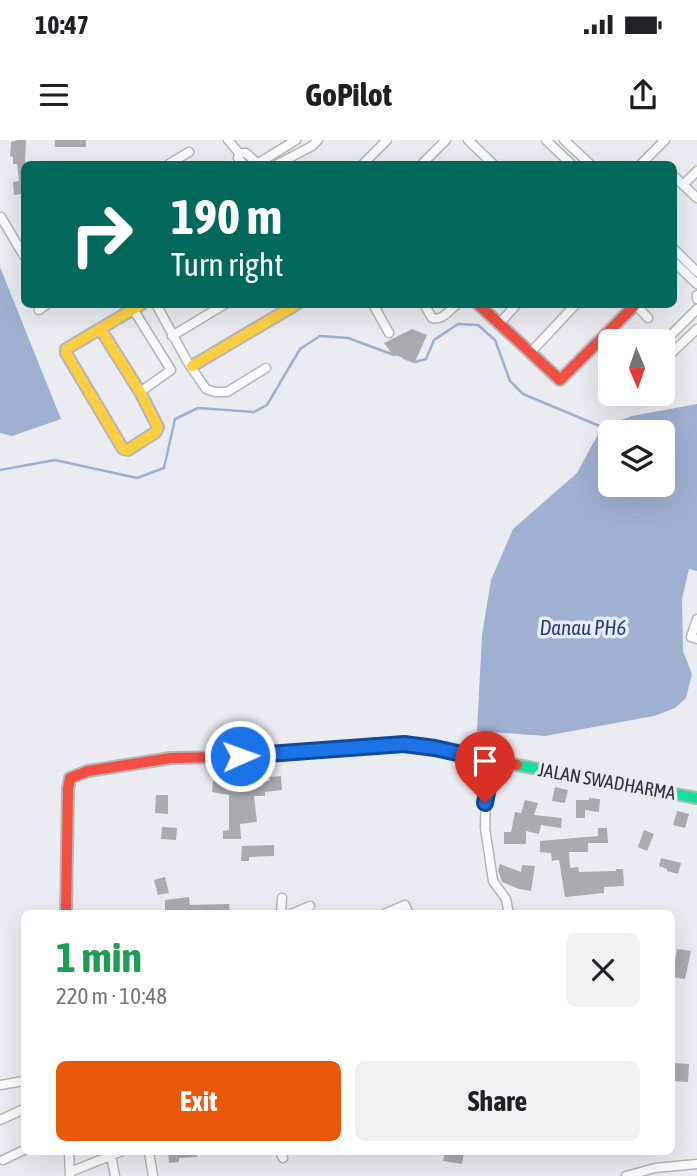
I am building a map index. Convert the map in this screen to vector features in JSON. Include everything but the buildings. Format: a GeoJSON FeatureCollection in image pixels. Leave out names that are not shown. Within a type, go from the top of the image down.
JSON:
{"type":"FeatureCollection","features":[{"type":"Feature","properties":{"kind":"street"},"geometry":{"type":"LineString","coordinates":[[228,140],[239,153],[240,161]]}},
{"type":"Feature","properties":{"kind":"street"},"geometry":{"type":"LineString","coordinates":[[263,161],[296,140]]}},
{"type":"Feature","properties":{"kind":"street"},"geometry":{"type":"LineString","coordinates":[[284,161],[313,146],[318,140]]}},
{"type":"Feature","properties":{"kind":"street"},"geometry":{"type":"LineString","coordinates":[[366,161],[387,140]]}},
{"type":"Feature","properties":{"kind":"street"},"geometry":{"type":"LineString","coordinates":[[425,161],[446,140]]}},
{"type":"Feature","properties":{"kind":"street"},"geometry":{"type":"LineString","coordinates":[[468,140],[490,161]]}},
{"type":"Feature","properties":{"kind":"street"},"geometry":{"type":"LineString","coordinates":[[546,140],[567,161]]}},
{"type":"Feature","properties":{"kind":"street"},"geometry":{"type":"LineString","coordinates":[[564,140],[587,161]]}},
{"type":"Feature","properties":{"kind":"street"},"geometry":{"type":"LineString","coordinates":[[644,161],[665,140]]}},
{"type":"Feature","properties":{"kind":"street"},"geometry":{"type":"LineString","coordinates":[[174,161],[189,152]]}},
{"type":"Feature","properties":{"kind":"street"},"geometry":{"type":"LineString","coordinates":[[239,153],[246,153],[255,161]]}},
{"type":"Feature","properties":{"kind":"street"},"geometry":{"type":"LineString","coordinates":[[481,161],[485,157]]}},
{"type":"Feature","properties":{"kind":"street"},"geometry":{"type":"LineString","coordinates":[[683,185],[697,171]]}},
{"type":"Feature","properties":{"kind":"street"},"geometry":{"type":"LineString","coordinates":[[677,179],[697,198]]}},
{"type":"Feature","properties":{"kind":"street"},"geometry":{"type":"LineString","coordinates":[[1,217],[21,251]]}},
{"type":"Feature","properties":{"kind":"street"},"geometry":{"type":"LineString","coordinates":[[677,252],[697,272]]}},
{"type":"Feature","properties":{"kind":"street"},"geometry":{"type":"LineString","coordinates":[[677,265],[697,284]]}},
{"type":"Feature","properties":{"kind":"street"},"geometry":{"type":"LineString","coordinates":[[101,330],[140,392],[158,430],[125,450],[66,353],[68,346],[101,330],[134,308]]}},
{"type":"Feature","properties":{"kind":"street"},"geometry":{"type":"LineString","coordinates":[[137,308],[171,370]]}},
{"type":"Feature","properties":{"kind":"street"},"geometry":{"type":"LineString","coordinates":[[158,308],[172,336],[206,389],[227,392],[267,368]]}},
{"type":"Feature","properties":{"kind":"street"},"geometry":{"type":"LineString","coordinates":[[172,336],[218,308]]}},
{"type":"Feature","properties":{"kind":"street"},"geometry":{"type":"LineString","coordinates":[[140,392],[171,370],[189,364],[290,308]]}},
{"type":"Feature","properties":{"kind":"street"},"geometry":{"type":"LineString","coordinates":[[375,308],[389,333]]}},
{"type":"Feature","properties":{"kind":"street"},"geometry":{"type":"LineString","coordinates":[[426,308],[432,318],[436,319],[452,308]]}},
{"type":"Feature","properties":{"kind":"street"},"geometry":{"type":"LineString","coordinates":[[482,308],[556,378],[563,379],[631,308]]}},
{"type":"Feature","properties":{"kind":"street"},"geometry":{"type":"LineString","coordinates":[[499,323],[513,308]]}},
{"type":"Feature","properties":{"kind":"street"},"geometry":{"type":"LineString","coordinates":[[531,352],[572,308]]}},
{"type":"Feature","properties":{"kind":"street"},"geometry":{"type":"LineString","coordinates":[[639,308],[648,318]]}},
{"type":"Feature","properties":{"kind":"street"},"geometry":{"type":"LineString","coordinates":[[676,330],[697,309]]}},
{"type":"Feature","properties":{"kind":"street"},"geometry":{"type":"LineString","coordinates":[[676,349],[697,329]]}},
{"type":"Feature","properties":{"kind":"street"},"geometry":{"type":"LineString","coordinates":[[697,619],[691,637],[697,639]]}},
{"type":"Feature","properties":{"kind":"street","name":"JALAN SWADHARMA"},"geometry":{"type":"LineString","coordinates":[[66,910],[68,789],[70,778],[79,773],[172,758],[299,754],[404,744],[435,748],[595,782],[697,798]]}},
{"type":"Feature","properties":{"kind":"street"},"geometry":{"type":"LineString","coordinates":[[493,761],[486,793],[485,828],[493,881],[506,899],[508,910]]}},
{"type":"Feature","properties":{"kind":"street"},"geometry":{"type":"LineString","coordinates":[[281,910],[282,898]]}},
{"type":"Feature","properties":{"kind":"street"},"geometry":{"type":"LineString","coordinates":[[393,910],[405,905],[407,910]]}},
{"type":"Feature","properties":{"kind":"street"},"geometry":{"type":"LineString","coordinates":[[300,910],[310,906]]}},
{"type":"Feature","properties":{"kind":"street"},"geometry":{"type":"LineString","coordinates":[[0,1085],[21,1082]]}},
{"type":"Feature","properties":{"kind":"street"},"geometry":{"type":"LineString","coordinates":[[0,1120],[21,1110]]}},
{"type":"Feature","properties":{"kind":"street"},"geometry":{"type":"LineString","coordinates":[[3,1160],[21,1151]]}},
{"type":"Feature","properties":{"kind":"street"},"geometry":{"type":"LineString","coordinates":[[69,1155],[70,1174],[112,1155]]}},
{"type":"Feature","properties":{"kind":"street"},"geometry":{"type":"LineString","coordinates":[[115,1176],[116,1155]]}},
{"type":"Feature","properties":{"kind":"street"},"geometry":{"type":"LineString","coordinates":[[150,1155],[153,1176]]}},
{"type":"Feature","properties":{"kind":"street"},"geometry":{"type":"LineString","coordinates":[[626,1176],[655,1168],[697,1164]]}},
{"type":"Feature","properties":{"kind":"water"},"geometry":{"type":"Polygon","coordinates":[[[0,267],[61,419],[12,436],[0,433],[0,267]]]}},
{"type":"Feature","properties":{"kind":"water","name":"Danau PH6"},"geometry":{"type":"Polygon","coordinates":[[[697,404],[697,571],[689,569],[682,599],[683,651],[692,674],[686,698],[675,708],[654,716],[545,736],[477,731],[482,635],[491,580],[513,529],[577,473],[598,434],[598,497],[675,497],[675,420],[621,420],[697,404]]]}},
{"type":"Feature","properties":{"kind":"waterway"},"geometry":{"type":"LineString","coordinates":[[404,358],[415,362],[426,359],[434,340],[458,324],[478,325],[495,340],[510,381],[523,394],[598,425]]}},
{"type":"Feature","properties":{"kind":"waterway"},"geometry":{"type":"LineString","coordinates":[[0,470],[55,460],[137,478],[164,468],[175,419],[198,408],[254,412],[267,405],[300,349],[320,336],[348,338],[394,355]]}},
{"type":"Feature","properties":{"kind":"traffic: fast"},"geometry":{"type":"LineString","coordinates":[[517,765],[697,798]]}},
{"type":"Feature","properties":{"kind":"traffic: slow"},"geometry":{"type":"LineString","coordinates":[[101,330],[140,392],[158,427],[156,432],[128,450],[123,449],[66,349],[135,308]]}},
{"type":"Feature","properties":{"kind":"traffic: slow"},"geometry":{"type":"LineString","coordinates":[[192,366],[290,308]]}},
{"type":"Feature","properties":{"kind":"traffic: jam"},"geometry":{"type":"LineString","coordinates":[[482,308],[560,380],[632,308]]}},
{"type":"Feature","properties":{"kind":"traffic: jam"},"geometry":{"type":"LineString","coordinates":[[66,910],[68,789],[70,778],[88,771],[171,758],[263,756],[404,744],[517,765]]}},
{"type":"Feature","properties":{"kind":"route"},"geometry":{"type":"LineString","coordinates":[[240,756],[299,754],[404,744],[435,748],[493,761],[485,803]]}}]}
